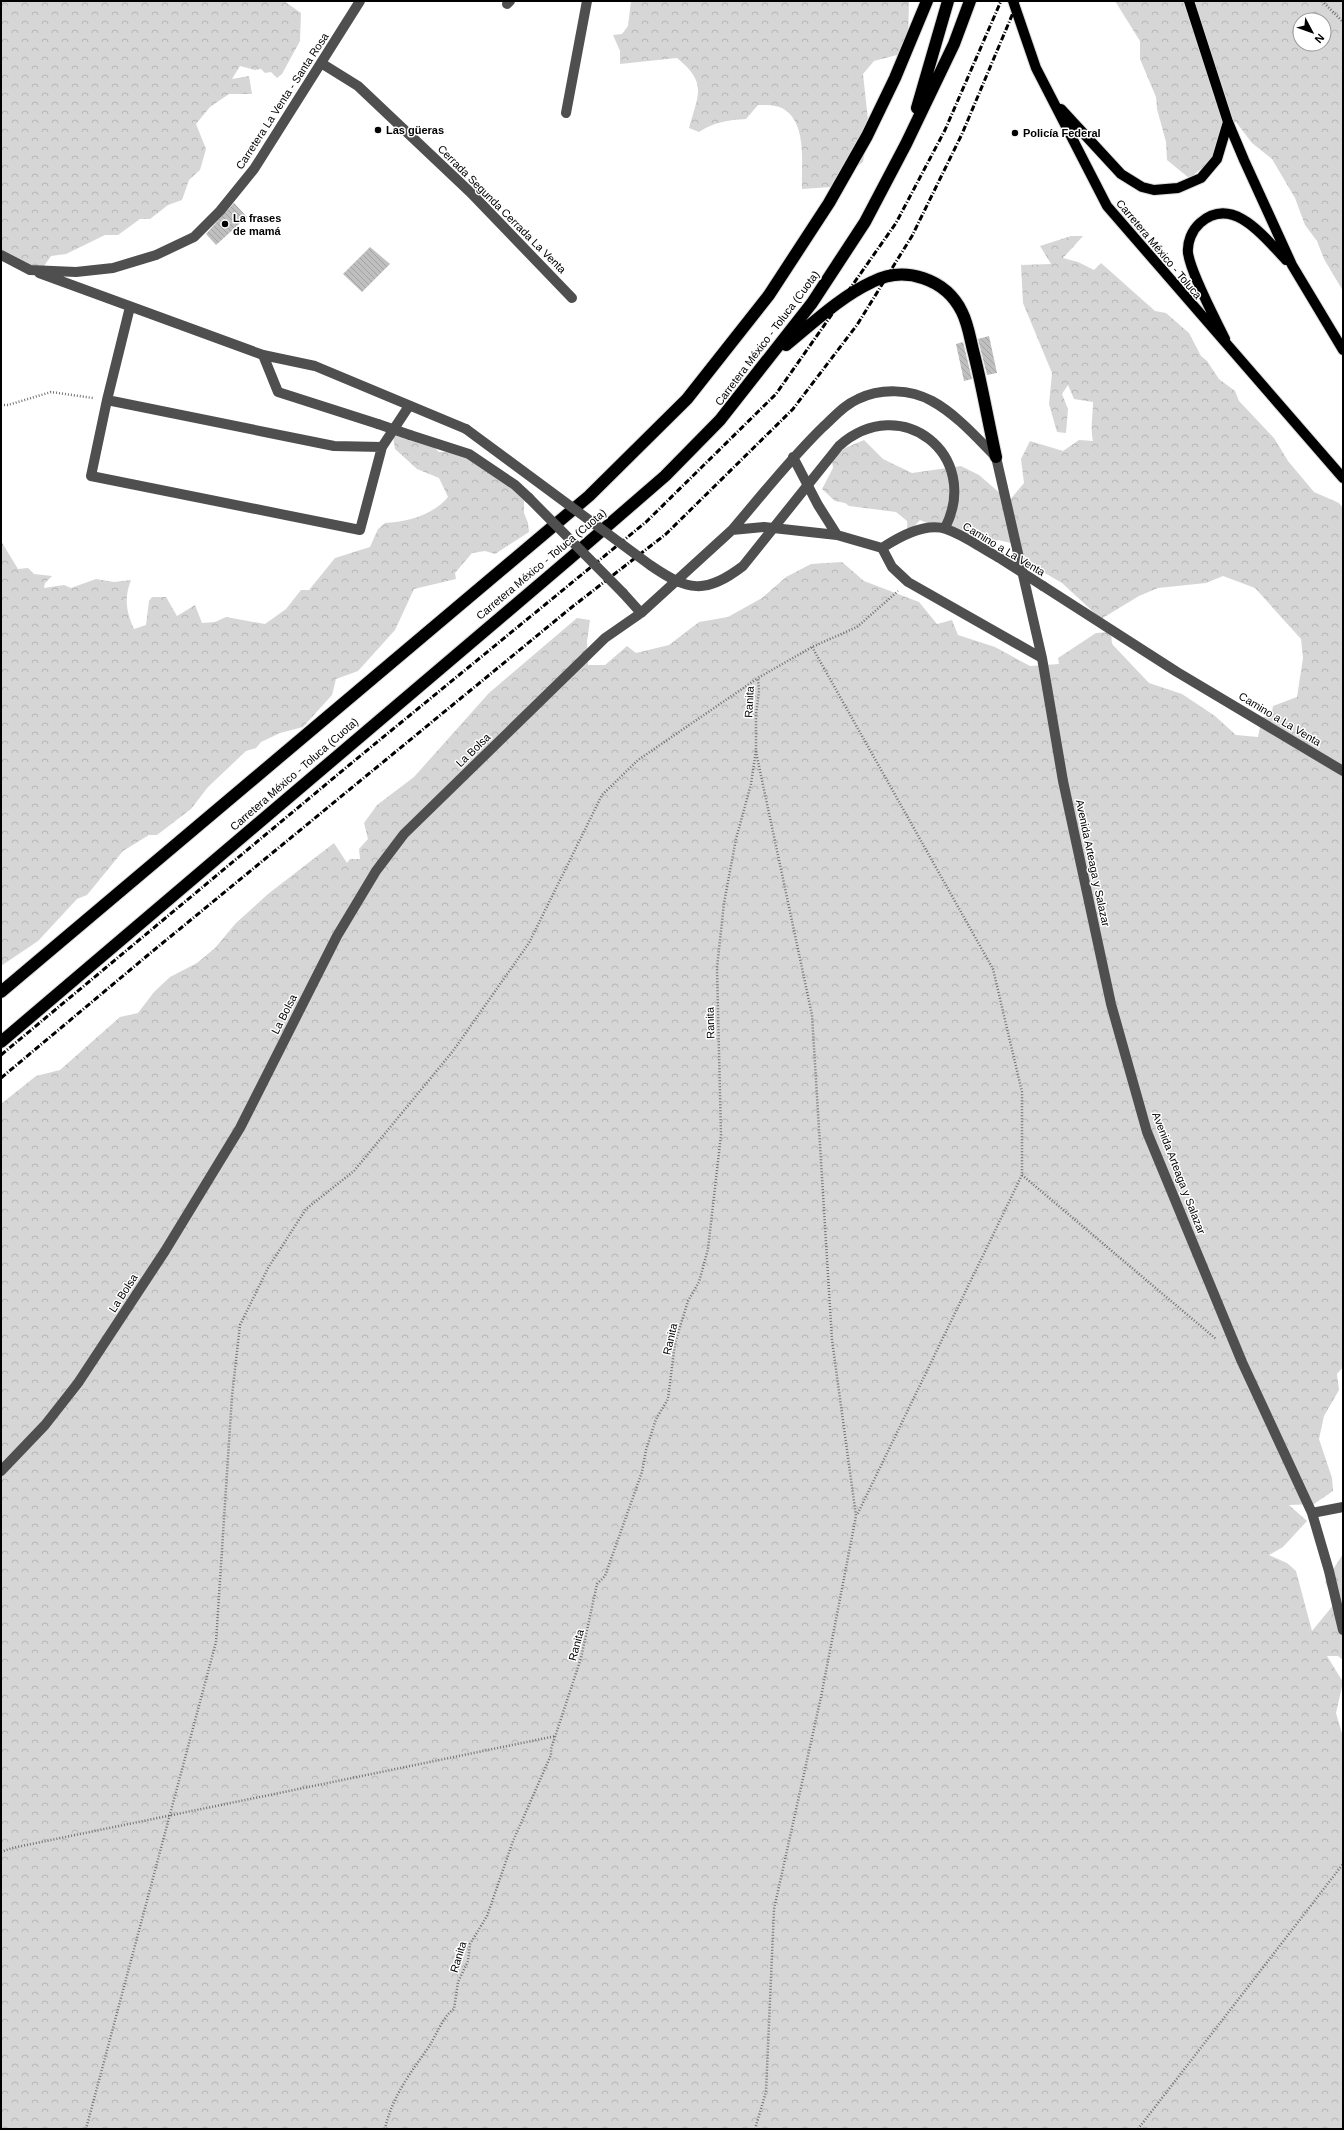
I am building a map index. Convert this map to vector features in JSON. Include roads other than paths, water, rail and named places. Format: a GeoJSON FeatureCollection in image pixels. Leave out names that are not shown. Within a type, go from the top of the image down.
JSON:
{"type":"FeatureCollection","features":[{"type":"Feature","properties":{"kind":"highway","name":"Carretera México - Toluca (Cuota)"},"geometry":{"type":"LineString","coordinates":[[1,992],[588,496],[687,399],[769,295],[829,203],[867,136],[927,1]]}},
{"type":"Feature","properties":{"kind":"highway"},"geometry":{"type":"LineString","coordinates":[[908,140],[948,1]]}},
{"type":"Feature","properties":{"kind":"highway","name":"Carretera México - Toluca (Cuota)"},"geometry":{"type":"LineString","coordinates":[[1,1042],[78,978],[665,476],[720,420],[771,357],[829,279],[865,222],[908,140],[954,44],[970,1]]}},
{"type":"Feature","properties":{"kind":"highway"},"geometry":{"type":"LineString","coordinates":[[771,357],[835,305],[871,282],[884,277],[903,274],[923,277],[936,283],[951,296],[963,313],[976,362],[996,457]]}},
{"type":"Feature","properties":{"kind":"main road","name":"Carretera México - Toluca"},"geometry":{"type":"LineString","coordinates":[[1012,1],[1036,68],[1107,206],[1343,478]]}},
{"type":"Feature","properties":{"kind":"main road"},"geometry":{"type":"LineString","coordinates":[[1189,1],[1228,122],[1292,265],[1343,350]]}},
{"type":"Feature","properties":{"kind":"main road"},"geometry":{"type":"LineString","coordinates":[[1053,100],[1121,174],[1142,187],[1154,190],[1178,188],[1200,178],[1217,159],[1228,122]]}},
{"type":"Feature","properties":{"kind":"main road"},"geometry":{"type":"LineString","coordinates":[[1229,348],[1190,260],[1189,241],[1198,225],[1213,215],[1222,213],[1240,216],[1248,221],[1292,265]]}},
{"type":"Feature","properties":{"kind":"street","name":"Carretera La Venta - Santa Rosa"},"geometry":{"type":"LineString","coordinates":[[1,255],[30,270],[76,272],[113,268],[156,255],[194,237],[220,211],[254,169],[360,1]]}},
{"type":"Feature","properties":{"kind":"street"},"geometry":{"type":"LineString","coordinates":[[566,113],[587,1]]}},
{"type":"Feature","properties":{"kind":"street","name":"Cerrada Segunda Cerrada La Venta"},"geometry":{"type":"LineString","coordinates":[[321,63],[358,86],[470,192],[572,298]]}},
{"type":"Feature","properties":{"kind":"street"},"geometry":{"type":"LineString","coordinates":[[30,270],[263,355],[315,366],[466,429],[650,565],[678,583],[690,586],[714,584],[725,580],[743,566],[839,446],[859,431],[871,427],[896,425],[908,428],[930,439],[939,448],[952,469],[955,481],[954,505],[945,528]]}},
{"type":"Feature","properties":{"kind":"street"},"geometry":{"type":"LineString","coordinates":[[130,307],[107,400],[91,476],[360,530],[382,447],[409,406]]}},
{"type":"Feature","properties":{"kind":"street"},"geometry":{"type":"LineString","coordinates":[[263,355],[278,392],[469,454],[515,485],[641,612],[732,530],[793,457],[844,406],[858,399],[888,392],[918,395],[932,401],[978,438],[996,457]]}},
{"type":"Feature","properties":{"kind":"street"},"geometry":{"type":"LineString","coordinates":[[107,400],[334,446],[382,447]]}},
{"type":"Feature","properties":{"kind":"street"},"geometry":{"type":"LineString","coordinates":[[793,457],[818,505],[837,535]]}},
{"type":"Feature","properties":{"kind":"street","name":"Avenida Arteaga y Salazar"},"geometry":{"type":"LineString","coordinates":[[996,457],[1042,658],[1063,781],[1111,1004],[1147,1132],[1242,1362],[1312,1513],[1329,1571],[1343,1630]]}},
{"type":"Feature","properties":{"kind":"street"},"geometry":{"type":"LineString","coordinates":[[732,530],[764,527],[837,535],[882,548],[892,567],[908,582],[1042,658]]}},
{"type":"Feature","properties":{"kind":"street","name":"Camino a La Venta"},"geometry":{"type":"LineString","coordinates":[[882,548],[898,538],[923,528],[945,528],[998,557],[1177,672],[1343,771]]}},
{"type":"Feature","properties":{"kind":"street","name":"La Bolsa"},"geometry":{"type":"LineString","coordinates":[[1,1471],[45,1425],[78,1383],[165,1251],[240,1128],[336,936],[376,871],[404,834],[605,638],[641,612]]}},
{"type":"Feature","properties":{"kind":"street"},"geometry":{"type":"LineString","coordinates":[[1312,1513],[1343,1507]]}},
{"type":"Feature","properties":{"kind":"railway"},"geometry":{"type":"LineString","coordinates":[[1,1055],[354,761],[646,522],[776,394],[896,223],[945,130],[1001,1]]}},
{"type":"Feature","properties":{"kind":"railway"},"geometry":{"type":"LineString","coordinates":[[1,1078],[148,955],[572,607],[666,534],[793,409],[857,325],[912,236],[962,134],[1018,1]]}},
{"type":"Feature","properties":{"kind":"place","name":"Las güeras"},"geometry":{"type":"Point","coordinates":[378,130]}},
{"type":"Feature","properties":{"kind":"place","name":"Policía Federal"},"geometry":{"type":"Point","coordinates":[1015,133]}},
{"type":"Feature","properties":{"kind":"place","name":"La frases de mamá"},"geometry":{"type":"Point","coordinates":[225,224]}}]}
